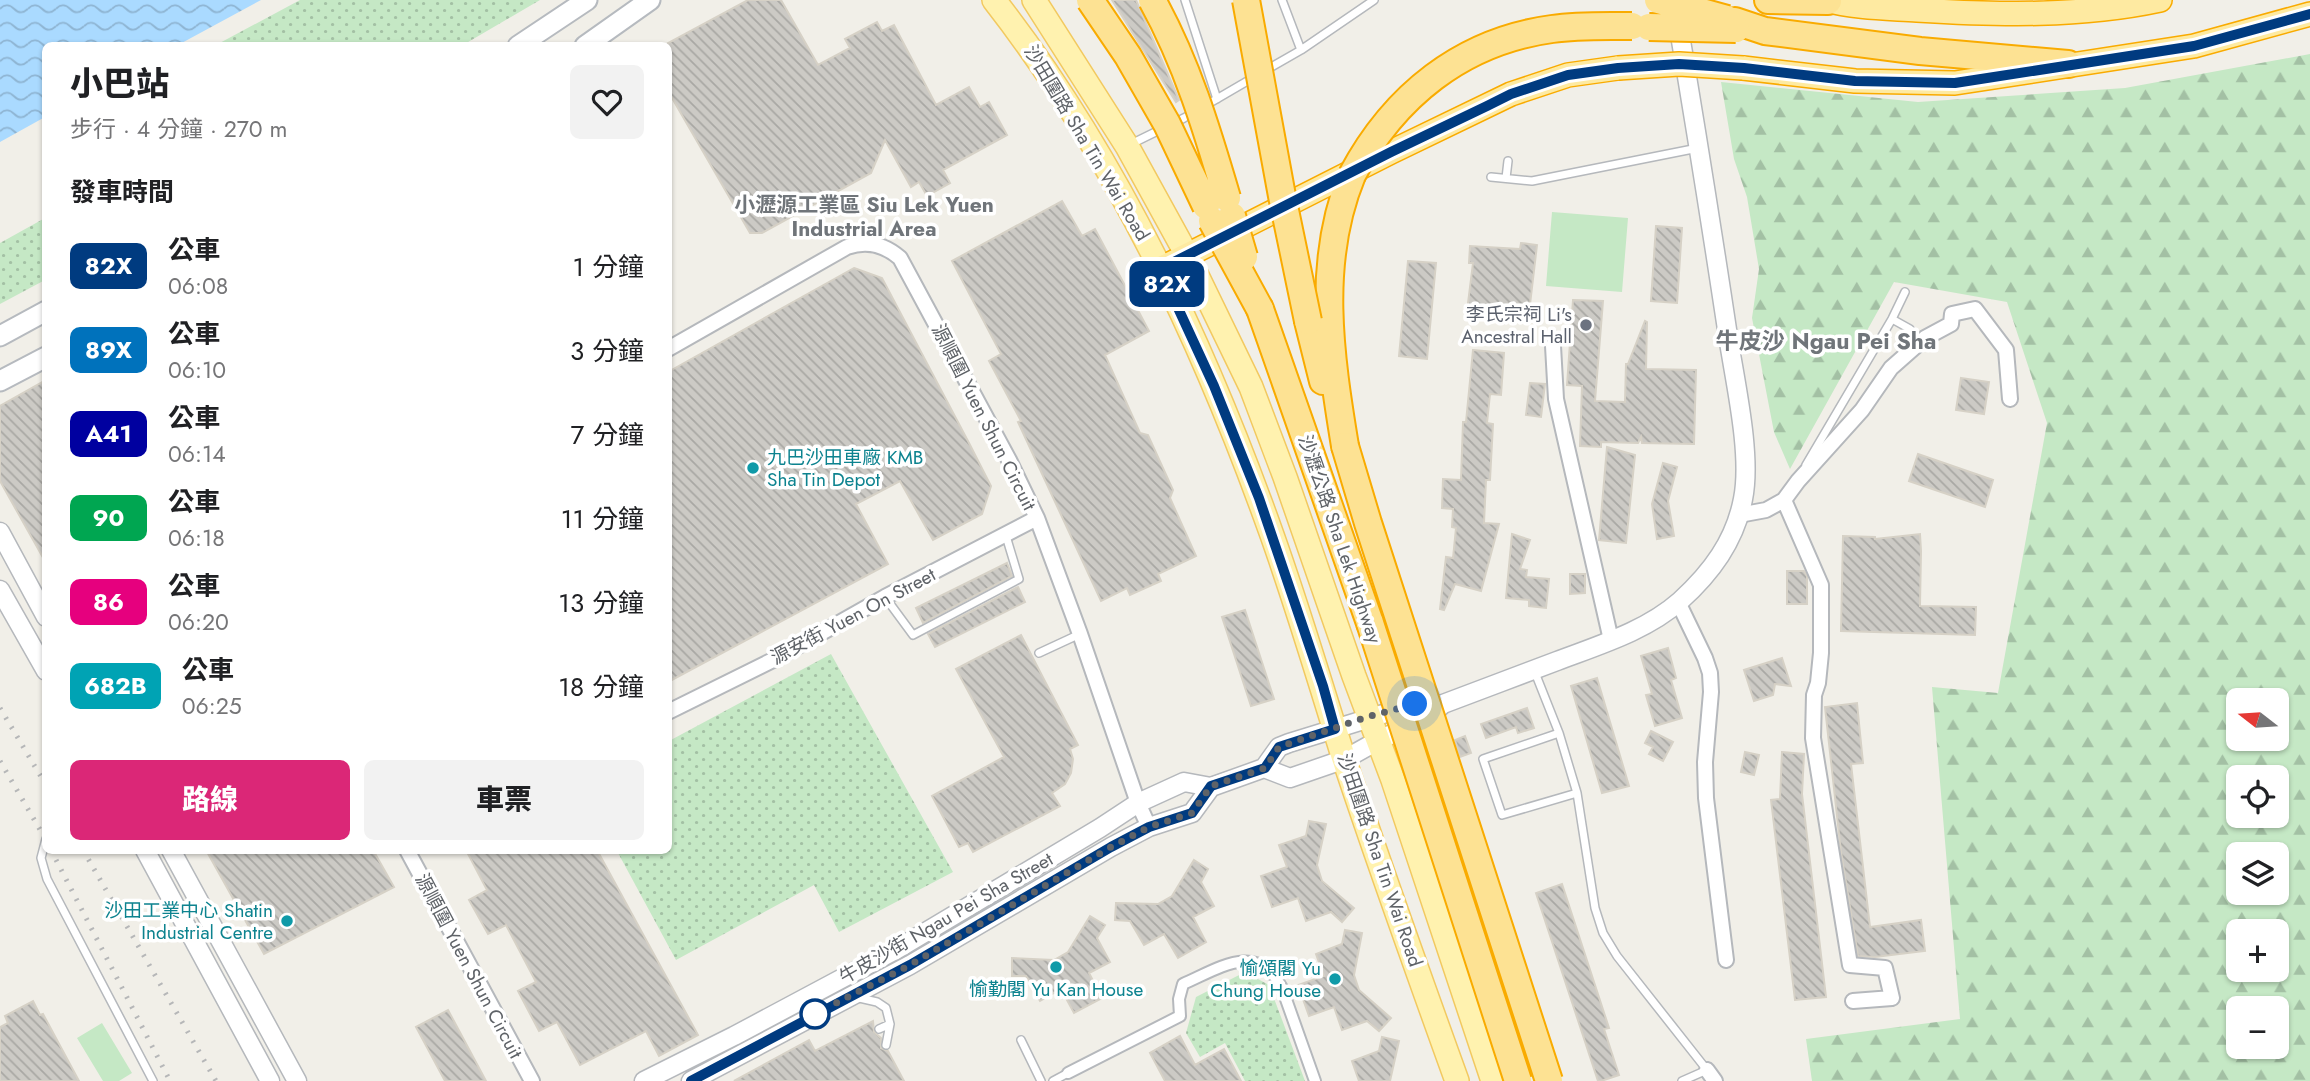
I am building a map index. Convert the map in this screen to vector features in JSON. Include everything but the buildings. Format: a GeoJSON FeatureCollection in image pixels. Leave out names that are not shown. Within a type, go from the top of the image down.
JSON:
{"type":"FeatureCollection","features":[{"type":"Feature","properties":{"kind":"highway"},"geometry":{"type":"LineString","coordinates":[[1090,0],[1128,56],[1167,124],[1212,221],[1260,309]]}},
{"type":"Feature","properties":{"kind":"highway","name":"沙瀝公路 Sha Lek Highway"},"geometry":{"type":"LineString","coordinates":[[1152,0],[1189,78],[1204,120],[1260,309],[1370,623],[1518,1081]]}},
{"type":"Feature","properties":{"kind":"highway","name":"沙瀝公路 Sha Lek Highway"},"geometry":{"type":"LineString","coordinates":[[1246,0],[1299,282],[1325,389],[1549,1081]]}},
{"type":"Feature","properties":{"kind":"highway"},"geometry":{"type":"LineString","coordinates":[[1658,0],[1736,25],[1765,31],[1920,51],[2068,64]]}},
{"type":"Feature","properties":{"kind":"highway"},"geometry":{"type":"LineString","coordinates":[[1768,0],[1827,0],[1904,9],[1998,14],[2104,9],[2160,0]]}},
{"type":"Feature","properties":{"kind":"highway"},"geometry":{"type":"LineString","coordinates":[[1160,269],[1511,94],[1568,75],[1679,64],[1744,68],[1855,81],[1955,83],[2194,46],[2310,14]]}},
{"type":"Feature","properties":{"kind":"highway"},"geometry":{"type":"LineString","coordinates":[[1345,446],[1336,393],[1330,312],[1331,248],[1339,209],[1352,175],[1372,141],[1400,106],[1427,82],[1458,61],[1495,44],[1533,32],[1570,27],[1736,25]]}},
{"type":"Feature","properties":{"kind":"main road"},"geometry":{"type":"LineString","coordinates":[[524,42],[587,0]]}},
{"type":"Feature","properties":{"kind":"main road"},"geometry":{"type":"LineString","coordinates":[[591,42],[650,0]]}},
{"type":"Feature","properties":{"kind":"main road","name":"沙田圍路 Sha Tin Wai Road"},"geometry":{"type":"LineString","coordinates":[[994,0],[1067,104],[1121,193],[1160,269],[1214,386],[1259,498],[1345,759],[1457,1081]]}},
{"type":"Feature","properties":{"kind":"main road","name":"沙田圍路 Sha Tin Wai Road"},"geometry":{"type":"LineString","coordinates":[[1034,0],[1127,146],[1187,255],[1251,387],[1379,740],[1493,1081]]}},
{"type":"Feature","properties":{"kind":"main road"},"geometry":{"type":"LineString","coordinates":[[0,336],[42,312]]}},
{"type":"Feature","properties":{"kind":"main road"},"geometry":{"type":"LineString","coordinates":[[0,381],[42,359]]}},
{"type":"Feature","properties":{"kind":"street","name":"牛皮沙街 Ngau Pei Sha Street"},"geometry":{"type":"LineString","coordinates":[[1265,768],[1290,778],[1345,759],[1427,718],[1443,704],[1611,640],[1650,621],[1678,602],[1718,561],[1732,536],[1744,498],[1740,412],[1674,0]]}},
{"type":"Feature","properties":{"kind":"street","name":"源順圍 Yuen Shun Circuit"},"geometry":{"type":"LineString","coordinates":[[672,347],[847,247],[860,243],[876,244],[891,250],[900,258],[1009,460],[1037,518],[1138,803],[1149,827]]}},
{"type":"Feature","properties":{"kind":"street"},"geometry":{"type":"LineString","coordinates":[[1739,515],[1766,510],[1784,500],[1862,410],[1891,368],[1925,338],[1951,324],[1952,314],[1975,309],[2006,351],[2010,399]]}},
{"type":"Feature","properties":{"kind":"street"},"geometry":{"type":"LineString","coordinates":[[1553,346],[1556,399],[1611,640]]}},
{"type":"Feature","properties":{"kind":"street"},"geometry":{"type":"LineString","coordinates":[[1784,500],[1821,585],[1821,653],[1814,695],[1812,738],[1850,965],[1885,968],[1892,998],[1853,1001]]}},
{"type":"Feature","properties":{"kind":"street","name":"源安街 Yuen On Street"},"geometry":{"type":"LineString","coordinates":[[672,710],[777,658],[885,597],[1037,518]]}},
{"type":"Feature","properties":{"kind":"street"},"geometry":{"type":"LineString","coordinates":[[0,532],[42,610]]}},
{"type":"Feature","properties":{"kind":"street"},"geometry":{"type":"LineString","coordinates":[[0,590],[42,664]]}},
{"type":"Feature","properties":{"kind":"street"},"geometry":{"type":"LineString","coordinates":[[1678,602],[1702,650],[1710,673],[1705,762],[1706,798],[1726,960]]}},
{"type":"Feature","properties":{"kind":"street","name":"牛皮沙街 Ngau Pei Sha Street"},"geometry":{"type":"LineString","coordinates":[[644,1081],[899,948],[1138,803],[1184,782],[1211,786],[1265,768],[1279,747],[1370,716],[1422,702],[1443,704]]}},
{"type":"Feature","properties":{"kind":"street","name":"牛皮沙街 Ngau Pei Sha Street"},"geometry":{"type":"LineString","coordinates":[[691,1081],[910,965],[1111,847],[1149,827],[1192,813],[1211,786]]}},
{"type":"Feature","properties":{"kind":"street"},"geometry":{"type":"LineString","coordinates":[[147,854],[270,1081]]}},
{"type":"Feature","properties":{"kind":"street"},"geometry":{"type":"LineString","coordinates":[[174,854],[297,1081]]}},
{"type":"Feature","properties":{"kind":"street","name":"源順圍 Yuen Shun Circuit"},"geometry":{"type":"LineString","coordinates":[[409,854],[532,1081]]}},
{"type":"Feature","properties":{"kind":"street"},"geometry":{"type":"LineString","coordinates":[[1068,1073],[1180,1016],[1182,984],[1238,961],[1250,961],[1264,966],[1275,975],[1315,1081]]}},
{"type":"Feature","properties":{"kind":"lane"},"geometry":{"type":"LineString","coordinates":[[1185,0],[1217,99]]}},
{"type":"Feature","properties":{"kind":"lane"},"geometry":{"type":"LineString","coordinates":[[1282,0],[1301,50]]}},
{"type":"Feature","properties":{"kind":"lane"},"geometry":{"type":"LineString","coordinates":[[1127,146],[1184,118],[1301,50],[1374,0]]}},
{"type":"Feature","properties":{"kind":"lane"},"geometry":{"type":"LineString","coordinates":[[1490,177],[1532,181],[1699,148]]}},
{"type":"Feature","properties":{"kind":"lane"},"geometry":{"type":"LineString","coordinates":[[1506,178],[1508,162]]}},
{"type":"Feature","properties":{"kind":"lane"},"geometry":{"type":"LineString","coordinates":[[1798,481],[1905,292]]}},
{"type":"Feature","properties":{"kind":"lane"},"geometry":{"type":"LineString","coordinates":[[1892,319],[1910,329]]}},
{"type":"Feature","properties":{"kind":"lane"},"geometry":{"type":"LineString","coordinates":[[885,597],[913,635],[1019,579],[1006,536]]}},
{"type":"Feature","properties":{"kind":"lane"},"geometry":{"type":"LineString","coordinates":[[1039,653],[1080,634]]}},
{"type":"Feature","properties":{"kind":"lane"},"geometry":{"type":"LineString","coordinates":[[1534,669],[1559,733],[1577,793],[1595,908],[1603,933],[1617,956],[1711,1076],[1682,1081]]}},
{"type":"Feature","properties":{"kind":"lane"},"geometry":{"type":"LineString","coordinates":[[1559,733],[1483,759],[1502,815],[1577,793]]}},
{"type":"Feature","properties":{"kind":"lane"},"geometry":{"type":"LineString","coordinates":[[42,854],[47,879],[153,1081]]}},
{"type":"Feature","properties":{"kind":"lane"},"geometry":{"type":"LineString","coordinates":[[850,996],[883,1005],[889,1013],[886,1045]]}},
{"type":"Feature","properties":{"kind":"lane"},"geometry":{"type":"LineString","coordinates":[[879,1029],[890,1024]]}},
{"type":"Feature","properties":{"kind":"lane"},"geometry":{"type":"LineString","coordinates":[[1021,1040],[1041,1081]]}},
{"type":"Feature","properties":{"kind":"lane"},"geometry":{"type":"LineString","coordinates":[[1053,1081],[1068,1073]]}},
{"type":"Feature","properties":{"kind":"green space"},"geometry":{"type":"Polygon","coordinates":[[[300,0],[540,0],[468,42],[222,42],[300,0]]]}},
{"type":"Feature","properties":{"kind":"green space"},"geometry":{"type":"Polygon","coordinates":[[[2310,54],[2310,1081],[1812,1081],[1806,1039],[1960,1019],[1932,687],[1998,693],[2047,423],[2007,302],[1894,282],[1790,469],[1774,432],[1752,318],[1759,269],[1747,197],[1734,159],[1721,82],[1918,102],[2125,88],[2310,54]]]}},
{"type":"Feature","properties":{"kind":"green space"},"geometry":{"type":"Polygon","coordinates":[[[1552,212],[1628,218],[1622,292],[1546,286],[1552,212]]]}},
{"type":"Feature","properties":{"kind":"green space"},"geometry":{"type":"Polygon","coordinates":[[[42,220],[42,282],[0,304],[0,243],[42,220]]]}},
{"type":"Feature","properties":{"kind":"green space"},"geometry":{"type":"Polygon","coordinates":[[[831,654],[953,872],[839,932],[814,885],[676,960],[619,854],[672,854],[672,739],[831,654]]]}},
{"type":"Feature","properties":{"kind":"green space"},"geometry":{"type":"Polygon","coordinates":[[[1245,972],[1269,985],[1305,1081],[1245,1081],[1225,1043],[1200,1057],[1186,1033],[1196,997],[1245,972]]]}},
{"type":"Feature","properties":{"kind":"green space"},"geometry":{"type":"Polygon","coordinates":[[[102,1023],[132,1073],[119,1081],[103,1081],[77,1038],[102,1023]]]}},
{"type":"Feature","properties":{"kind":"water"},"geometry":{"type":"Polygon","coordinates":[[[0,0],[261,0],[184,42],[42,42],[42,119],[0,142],[0,0]]]}},
{"type":"Feature","properties":{"kind":"railway"},"geometry":{"type":"LineString","coordinates":[[0,708],[42,778]]}},
{"type":"Feature","properties":{"kind":"railway"},"geometry":{"type":"LineString","coordinates":[[0,761],[42,833]]}},
{"type":"Feature","properties":{"kind":"railway"},"geometry":{"type":"LineString","coordinates":[[53,854],[170,1081]]}},
{"type":"Feature","properties":{"kind":"railway"},"geometry":{"type":"LineString","coordinates":[[85,854],[216,1081]]}},
{"type":"Feature","properties":{"kind":"bus line","name":"82X"},"geometry":{"type":"LineString","coordinates":[[691,1081],[910,965],[1111,847],[1149,827],[1192,813],[1211,786],[1265,768],[1279,747],[1335,729],[1259,498],[1214,386],[1160,269],[1511,94],[1568,75],[1679,64],[1744,68],[1855,81],[1955,83],[2194,46],[2310,14]]}},
{"type":"Feature","properties":{"kind":"place","name":"李氏宗祠 Li's Ancestral Hall"},"geometry":{"type":"Point","coordinates":[1586,325]}},
{"type":"Feature","properties":{"kind":"place","name":"九巴沙田車廠 KMB Sha Tin Depot"},"geometry":{"type":"Point","coordinates":[753,468]}},
{"type":"Feature","properties":{"kind":"place","name":"沙田工業中心 Shatin Industrial Centre"},"geometry":{"type":"Point","coordinates":[287,921]}},
{"type":"Feature","properties":{"kind":"place","name":"愉勤閣 Yu Kan House"},"geometry":{"type":"Point","coordinates":[1056,967]}},
{"type":"Feature","properties":{"kind":"place","name":"愉頌閣 Yu Chung House"},"geometry":{"type":"Point","coordinates":[1335,979]}},
{"type":"Feature","properties":{"kind":"district","name":"小瀝源工業區 Siu Lek Yuen Industrial Area"},"geometry":{"type":"Point","coordinates":[864,217]}},
{"type":"Feature","properties":{"kind":"district","name":"牛皮沙 Ngau Pei Sha"},"geometry":{"type":"Point","coordinates":[1826,341]}},
{"type":"Feature","properties":{"kind":"route"},"geometry":{"type":"LineString","coordinates":[[815,1014],[809,1017],[910,965],[1111,847],[1149,827],[1192,813],[1211,786],[1265,768],[1279,747],[1370,716],[1415,704]]}}]}
